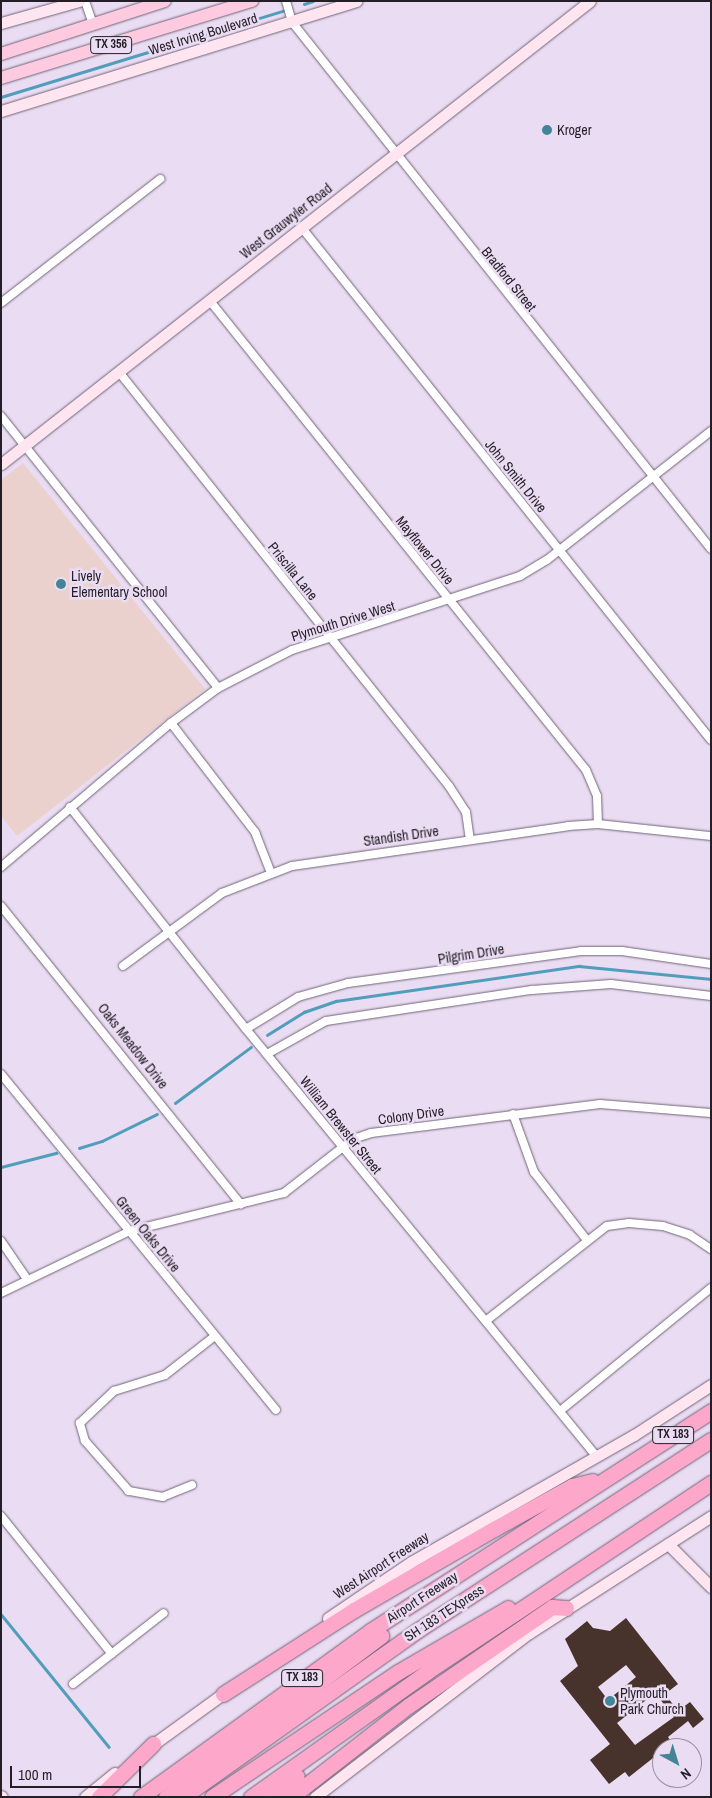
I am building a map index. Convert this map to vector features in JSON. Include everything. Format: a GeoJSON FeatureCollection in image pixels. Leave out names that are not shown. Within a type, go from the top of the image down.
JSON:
{"type":"FeatureCollection","features":[{"type":"Feature","properties":{"kind":"highway","name":"Airport Freeway"},"geometry":{"type":"LineString","coordinates":[[141,1797],[298,1680],[606,1477],[711,1411]]}},
{"type":"Feature","properties":{"kind":"highway","name":"SH 183 TEXpress"},"geometry":{"type":"LineString","coordinates":[[183,1797],[382,1654],[711,1440]]}},
{"type":"Feature","properties":{"kind":"highway","name":"SH 183 TEXpress"},"geometry":{"type":"LineString","coordinates":[[197,1797],[439,1626],[711,1449]]}},
{"type":"Feature","properties":{"kind":"highway"},"geometry":{"type":"LineString","coordinates":[[223,1694],[354,1610],[494,1529],[572,1486],[606,1477]]}},
{"type":"Feature","properties":{"kind":"highway"},"geometry":{"type":"LineString","coordinates":[[251,1797],[556,1585],[711,1483]]}},
{"type":"Feature","properties":{"kind":"highway"},"geometry":{"type":"LineString","coordinates":[[166,1797],[316,1681],[439,1596],[468,1567]]}},
{"type":"Feature","properties":{"kind":"highway"},"geometry":{"type":"LineString","coordinates":[[212,1797],[294,1738],[398,1672],[490,1616],[556,1585]]}},
{"type":"Feature","properties":{"kind":"highway"},"geometry":{"type":"LineString","coordinates":[[291,1797],[408,1706],[552,1607],[566,1608]]}},
{"type":"Feature","properties":{"kind":"highway"},"geometry":{"type":"LineString","coordinates":[[271,1797],[332,1748],[346,1730]]}},
{"type":"Feature","properties":{"kind":"highway"},"geometry":{"type":"LineString","coordinates":[[98,1797],[153,1744]]}},
{"type":"Feature","properties":{"kind":"main road"},"geometry":{"type":"LineString","coordinates":[[1,23],[79,1]]}},
{"type":"Feature","properties":{"kind":"main road","name":"TX 356"},"geometry":{"type":"LineString","coordinates":[[1,54],[165,1]]}},
{"type":"Feature","properties":{"kind":"main road","name":"West Irving Boulevard"},"geometry":{"type":"LineString","coordinates":[[1,78],[252,1]]}},
{"type":"Feature","properties":{"kind":"main road","name":"West Irving Boulevard"},"geometry":{"type":"LineString","coordinates":[[1,111],[356,1]]}},
{"type":"Feature","properties":{"kind":"main road","name":"West Grauwyler Road"},"geometry":{"type":"LineString","coordinates":[[1,464],[590,1]]}},
{"type":"Feature","properties":{"kind":"main road","name":"West Airport Freeway"},"geometry":{"type":"LineString","coordinates":[[85,1797],[153,1744],[411,1562],[597,1457],[711,1385]]}},
{"type":"Feature","properties":{"kind":"main road"},"geometry":{"type":"LineString","coordinates":[[315,1797],[485,1664],[566,1608],[711,1516]]}},
{"type":"Feature","properties":{"kind":"main road"},"geometry":{"type":"LineString","coordinates":[[668,1544],[711,1587]]}},
{"type":"Feature","properties":{"kind":"street"},"geometry":{"type":"LineString","coordinates":[[85,1],[92,24]]}},
{"type":"Feature","properties":{"kind":"street"},"geometry":{"type":"LineString","coordinates":[[286,1],[292,22]]}},
{"type":"Feature","properties":{"kind":"street","name":"Bradford Street"},"geometry":{"type":"LineString","coordinates":[[292,22],[651,477],[711,549]]}},
{"type":"Feature","properties":{"kind":"street"},"geometry":{"type":"LineString","coordinates":[[1,304],[160,179]]}},
{"type":"Feature","properties":{"kind":"street","name":"John Smith Drive"},"geometry":{"type":"LineString","coordinates":[[302,228],[711,740]]}},
{"type":"Feature","properties":{"kind":"street","name":"Mayflower Drive"},"geometry":{"type":"LineString","coordinates":[[210,301],[586,770],[597,796],[598,824]]}},
{"type":"Feature","properties":{"kind":"street","name":"Priscilla Lane"},"geometry":{"type":"LineString","coordinates":[[119,372],[461,803],[470,839]]}},
{"type":"Feature","properties":{"kind":"street"},"geometry":{"type":"LineString","coordinates":[[1,416],[218,688]]}},
{"type":"Feature","properties":{"kind":"street","name":"Plymouth Drive West"},"geometry":{"type":"LineString","coordinates":[[1,867],[171,723],[218,688],[278,656],[450,601],[520,576],[559,551],[711,431]]}},
{"type":"Feature","properties":{"kind":"street"},"geometry":{"type":"LineString","coordinates":[[171,723],[255,832],[271,873]]}},
{"type":"Feature","properties":{"kind":"street","name":"William Brewster Street"},"geometry":{"type":"LineString","coordinates":[[70,807],[266,1054],[487,1320],[597,1457]]}},
{"type":"Feature","properties":{"kind":"street","name":"Standish Drive"},"geometry":{"type":"LineString","coordinates":[[123,966],[167,930],[222,893],[271,873],[329,859],[470,839],[598,824],[711,836]]}},
{"type":"Feature","properties":{"kind":"street","name":"Oaks Meadow Drive"},"geometry":{"type":"LineString","coordinates":[[1,906],[241,1205]]}},
{"type":"Feature","properties":{"kind":"street","name":"Pilgrim Drive"},"geometry":{"type":"LineString","coordinates":[[246,1029],[298,996],[348,983],[581,951],[622,951],[711,964]]}},
{"type":"Feature","properties":{"kind":"street"},"geometry":{"type":"LineString","coordinates":[[266,1054],[326,1021],[532,990],[611,984],[711,996]]}},
{"type":"Feature","properties":{"kind":"street","name":"Green Oaks Drive"},"geometry":{"type":"LineString","coordinates":[[1,1074],[276,1410]]}},
{"type":"Feature","properties":{"kind":"street","name":"Colony Drive"},"geometry":{"type":"LineString","coordinates":[[1,1293],[130,1231],[284,1193],[343,1147],[371,1133],[513,1114],[619,1103],[711,1113]]}},
{"type":"Feature","properties":{"kind":"street"},"geometry":{"type":"LineString","coordinates":[[513,1114],[534,1172],[586,1239]]}},
{"type":"Feature","properties":{"kind":"street"},"geometry":{"type":"LineString","coordinates":[[487,1320],[586,1239],[607,1226],[643,1224],[690,1235],[711,1249]]}},
{"type":"Feature","properties":{"kind":"street"},"geometry":{"type":"LineString","coordinates":[[1,1241],[27,1279]]}},
{"type":"Feature","properties":{"kind":"street"},"geometry":{"type":"LineString","coordinates":[[560,1411],[711,1288]]}},
{"type":"Feature","properties":{"kind":"street"},"geometry":{"type":"LineString","coordinates":[[192,1485],[163,1498],[129,1491],[85,1441],[80,1423],[114,1391],[165,1375],[215,1336]]}},
{"type":"Feature","properties":{"kind":"street"},"geometry":{"type":"LineString","coordinates":[[1,1516],[112,1654]]}},
{"type":"Feature","properties":{"kind":"street"},"geometry":{"type":"LineString","coordinates":[[73,1684],[164,1613]]}},
{"type":"Feature","properties":{"kind":"shaded area","name":"Lively Elementary School"},"geometry":{"type":"Polygon","coordinates":[[[23,463],[205,689],[17,836],[1,816],[1,480],[23,463]]]}},
{"type":"Feature","properties":{"kind":"building","name":"Plymouth Park Church"},"geometry":{"type":"Polygon","coordinates":[[[626,1618],[678,1684],[665,1694],[678,1711],[690,1702],[704,1719],[693,1728],[688,1721],[669,1738],[652,1738],[652,1759],[629,1777],[625,1772],[609,1784],[590,1760],[610,1744],[560,1681],[578,1666],[565,1639],[587,1621],[593,1628],[610,1631],[626,1618]],[[626,1665],[598,1687],[608,1700],[636,1677],[626,1665]],[[655,1693],[617,1723],[635,1745],[674,1717],[655,1693]]]}},
{"type":"Feature","properties":{"kind":"waterway"},"geometry":{"type":"LineString","coordinates":[[304,4],[313,1]]}},
{"type":"Feature","properties":{"kind":"waterway"},"geometry":{"type":"LineString","coordinates":[[1,97],[283,11]]}},
{"type":"Feature","properties":{"kind":"waterway"},"geometry":{"type":"LineString","coordinates":[[267,1035],[304,1012],[336,1001],[579,966],[711,979]]}},
{"type":"Feature","properties":{"kind":"waterway"},"geometry":{"type":"LineString","coordinates":[[175,1103],[251,1047]]}},
{"type":"Feature","properties":{"kind":"waterway"},"geometry":{"type":"LineString","coordinates":[[79,1148],[102,1141],[157,1114]]}},
{"type":"Feature","properties":{"kind":"waterway"},"geometry":{"type":"LineString","coordinates":[[1,1167],[56,1153]]}},
{"type":"Feature","properties":{"kind":"waterway"},"geometry":{"type":"LineString","coordinates":[[1,1614],[109,1747]]}},
{"type":"Feature","properties":{"kind":"place","name":"Kroger"},"geometry":{"type":"Point","coordinates":[547,130]}},
{"type":"Feature","properties":{"kind":"place","name":"Lively Elementary School"},"geometry":{"type":"Point","coordinates":[61,584]}},
{"type":"Feature","properties":{"kind":"place","name":"Plymouth Park Church"},"geometry":{"type":"Point","coordinates":[610,1701]}}]}
